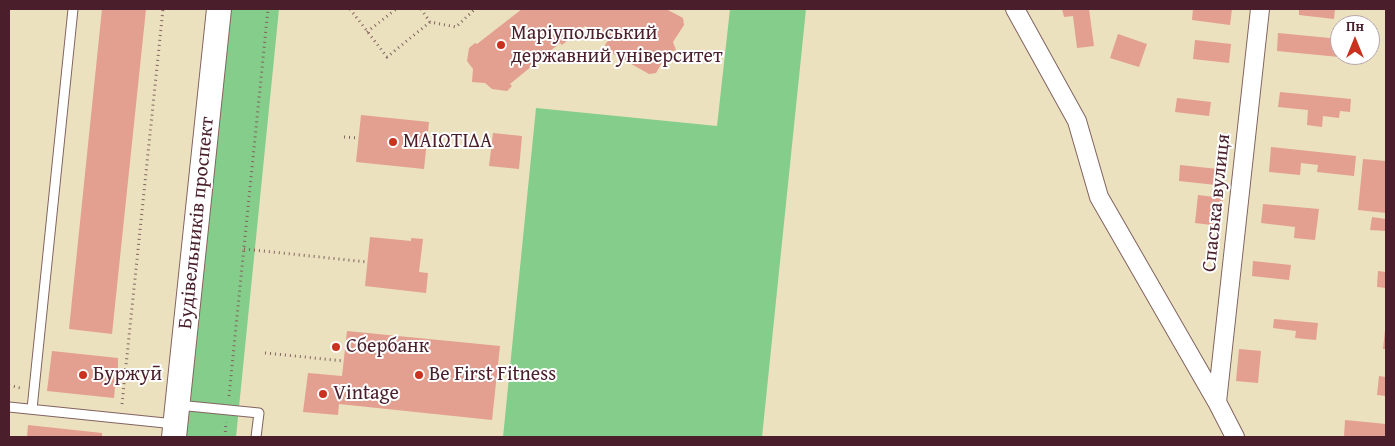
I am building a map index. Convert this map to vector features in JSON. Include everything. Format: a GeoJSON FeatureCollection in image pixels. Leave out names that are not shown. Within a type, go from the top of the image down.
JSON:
{"type":"FeatureCollection","features":[{"type":"Feature","properties":{"kind":"main road","name":"Будівельників проспект"},"geometry":{"type":"LineString","coordinates":[[176,422],[219,9]]}},
{"type":"Feature","properties":{"kind":"street"},"geometry":{"type":"LineString","coordinates":[[1015,9],[1077,121],[1099,197],[1217,402],[1235,437]]}},
{"type":"Feature","properties":{"kind":"street","name":"Спаська вулиця"},"geometry":{"type":"LineString","coordinates":[[1217,402],[1260,9]]}},
{"type":"Feature","properties":{"kind":"lane"},"geometry":{"type":"LineString","coordinates":[[32,409],[73,9]]}},
{"type":"Feature","properties":{"kind":"lane"},"geometry":{"type":"LineString","coordinates":[[9,407],[176,422],[228,410],[259,413],[256,437]]}},
{"type":"Feature","properties":{"kind":"path"},"geometry":{"type":"LineString","coordinates":[[120,418],[163,9]]}},
{"type":"Feature","properties":{"kind":"path"},"geometry":{"type":"LineString","coordinates":[[225,437],[268,9]]}},
{"type":"Feature","properties":{"kind":"path"},"geometry":{"type":"LineString","coordinates":[[350,9],[387,57],[430,22]]}},
{"type":"Feature","properties":{"kind":"path"},"geometry":{"type":"LineString","coordinates":[[367,32],[396,9]]}},
{"type":"Feature","properties":{"kind":"path"},"geometry":{"type":"LineString","coordinates":[[421,9],[430,22],[456,26],[475,9]]}},
{"type":"Feature","properties":{"kind":"path"},"geometry":{"type":"LineString","coordinates":[[344,137],[359,138]]}},
{"type":"Feature","properties":{"kind":"path"},"geometry":{"type":"LineString","coordinates":[[244,249],[367,262]]}},
{"type":"Feature","properties":{"kind":"path"},"geometry":{"type":"LineString","coordinates":[[265,353],[344,361]]}},
{"type":"Feature","properties":{"kind":"green space"},"geometry":{"type":"Polygon","coordinates":[[[231,9],[279,9],[236,437],[186,437],[231,9]]]}},
{"type":"Feature","properties":{"kind":"green space"},"geometry":{"type":"Polygon","coordinates":[[[730,9],[806,9],[762,437],[503,437],[536,108],[717,126],[730,9]]]}},
{"type":"Feature","properties":{"kind":"building"},"geometry":{"type":"Polygon","coordinates":[[[102,9],[146,9],[112,334],[69,329],[102,9]]]}},
{"type":"Feature","properties":{"kind":"building"},"geometry":{"type":"Polygon","coordinates":[[[522,9],[666,9],[683,18],[684,25],[673,42],[676,50],[668,52],[656,73],[649,74],[608,51],[605,45],[609,39],[585,26],[562,45],[560,43],[510,84],[512,86],[507,91],[492,89],[485,83],[472,82],[473,69],[467,61],[469,48],[475,43],[477,44],[522,9]]]}},
{"type":"Feature","properties":{"kind":"building"},"geometry":{"type":"Polygon","coordinates":[[[1062,9],[1089,9],[1094,46],[1077,48],[1073,16],[1064,17],[1062,9]]]}},
{"type":"Feature","properties":{"kind":"building"},"geometry":{"type":"Polygon","coordinates":[[[1193,9],[1232,9],[1230,25],[1192,20],[1193,9]]]}},
{"type":"Feature","properties":{"kind":"building"},"geometry":{"type":"Polygon","coordinates":[[[1299,9],[1335,9],[1334,15],[1330,15],[1330,19],[1299,15],[1299,9]]]}},
{"type":"Feature","properties":{"kind":"building"},"geometry":{"type":"Polygon","coordinates":[[[1278,33],[1330,38],[1330,56],[1277,51],[1278,33]]]}},
{"type":"Feature","properties":{"kind":"building"},"geometry":{"type":"Polygon","coordinates":[[[1118,34],[1147,44],[1139,67],[1110,58],[1118,34]]]}},
{"type":"Feature","properties":{"kind":"building"},"geometry":{"type":"Polygon","coordinates":[[[1195,40],[1231,44],[1229,63],[1193,59],[1195,40]]]}},
{"type":"Feature","properties":{"kind":"building"},"geometry":{"type":"Polygon","coordinates":[[[1280,92],[1351,99],[1350,112],[1340,111],[1339,118],[1323,116],[1322,127],[1307,125],[1308,110],[1278,107],[1280,92]]]}},
{"type":"Feature","properties":{"kind":"building"},"geometry":{"type":"Polygon","coordinates":[[[1177,98],[1211,102],[1209,116],[1175,112],[1177,98]]]}},
{"type":"Feature","properties":{"kind":"building"},"geometry":{"type":"Polygon","coordinates":[[[361,115],[429,122],[424,169],[356,162],[361,115]]]}},
{"type":"Feature","properties":{"kind":"building"},"geometry":{"type":"Polygon","coordinates":[[[493,133],[522,136],[519,169],[489,166],[493,133]]]}},
{"type":"Feature","properties":{"kind":"building"},"geometry":{"type":"Polygon","coordinates":[[[1271,147],[1356,156],[1354,176],[1317,172],[1318,165],[1301,163],[1300,175],[1269,172],[1271,147]]]}},
{"type":"Feature","properties":{"kind":"building"},"geometry":{"type":"Polygon","coordinates":[[[1363,159],[1386,161],[1386,213],[1358,210],[1363,159]]]}},
{"type":"Feature","properties":{"kind":"building"},"geometry":{"type":"Polygon","coordinates":[[[1180,165],[1218,169],[1216,185],[1179,181],[1180,165]]]}},
{"type":"Feature","properties":{"kind":"building"},"geometry":{"type":"Polygon","coordinates":[[[1198,195],[1223,198],[1220,226],[1195,223],[1198,195]]]}},
{"type":"Feature","properties":{"kind":"building"},"geometry":{"type":"Polygon","coordinates":[[[1263,204],[1319,209],[1315,240],[1294,238],[1295,227],[1261,223],[1263,204]]]}},
{"type":"Feature","properties":{"kind":"building"},"geometry":{"type":"Polygon","coordinates":[[[1372,217],[1386,219],[1386,231],[1370,230],[1372,217]]]}},
{"type":"Feature","properties":{"kind":"building"},"geometry":{"type":"Polygon","coordinates":[[[370,237],[411,241],[411,238],[423,239],[419,272],[428,273],[426,293],[365,286],[370,237]]]}},
{"type":"Feature","properties":{"kind":"building"},"geometry":{"type":"Polygon","coordinates":[[[1253,261],[1291,265],[1289,280],[1252,276],[1253,261]]]}},
{"type":"Feature","properties":{"kind":"building"},"geometry":{"type":"Polygon","coordinates":[[[1378,271],[1386,272],[1386,288],[1377,287],[1378,271]]]}},
{"type":"Feature","properties":{"kind":"building"},"geometry":{"type":"Polygon","coordinates":[[[1274,319],[1318,323],[1316,340],[1295,338],[1296,331],[1273,328],[1274,319]]]}},
{"type":"Feature","properties":{"kind":"building"},"geometry":{"type":"Polygon","coordinates":[[[1385,330],[1386,349],[1383,349],[1385,330]]]}},
{"type":"Feature","properties":{"kind":"building"},"geometry":{"type":"Polygon","coordinates":[[[347,331],[500,346],[492,420],[339,404],[338,415],[303,412],[308,373],[342,376],[347,331]]]}},
{"type":"Feature","properties":{"kind":"building"},"geometry":{"type":"Polygon","coordinates":[[[1239,349],[1261,351],[1258,383],[1236,381],[1239,349]]]}},
{"type":"Feature","properties":{"kind":"building"},"geometry":{"type":"Polygon","coordinates":[[[52,351],[118,358],[118,384],[115,387],[114,398],[47,391],[52,351]]]}},
{"type":"Feature","properties":{"kind":"building"},"geometry":{"type":"Polygon","coordinates":[[[1379,376],[1386,377],[1386,396],[1377,395],[1379,376]]]}},
{"type":"Feature","properties":{"kind":"building"},"geometry":{"type":"Polygon","coordinates":[[[1345,420],[1386,424],[1386,437],[1344,437],[1345,420]]]}},
{"type":"Feature","properties":{"kind":"building"},"geometry":{"type":"Polygon","coordinates":[[[28,425],[102,433],[102,437],[27,437],[28,425]]]}},
{"type":"Feature","properties":{"kind":"place","name":"Маріупольський державний університет"},"geometry":{"type":"Point","coordinates":[501,45]}},
{"type":"Feature","properties":{"kind":"place","name":"ΜΑΙΩΤΙΔΑ"},"geometry":{"type":"Point","coordinates":[393,142]}},
{"type":"Feature","properties":{"kind":"place","name":"Сбербанк"},"geometry":{"type":"Point","coordinates":[336,347]}},
{"type":"Feature","properties":{"kind":"place","name":"Буржуӣ"},"geometry":{"type":"Point","coordinates":[83,375]}},
{"type":"Feature","properties":{"kind":"place","name":"Be First Fitness"},"geometry":{"type":"Point","coordinates":[419,375]}},
{"type":"Feature","properties":{"kind":"place","name":"Vintage"},"geometry":{"type":"Point","coordinates":[323,394]}}]}
